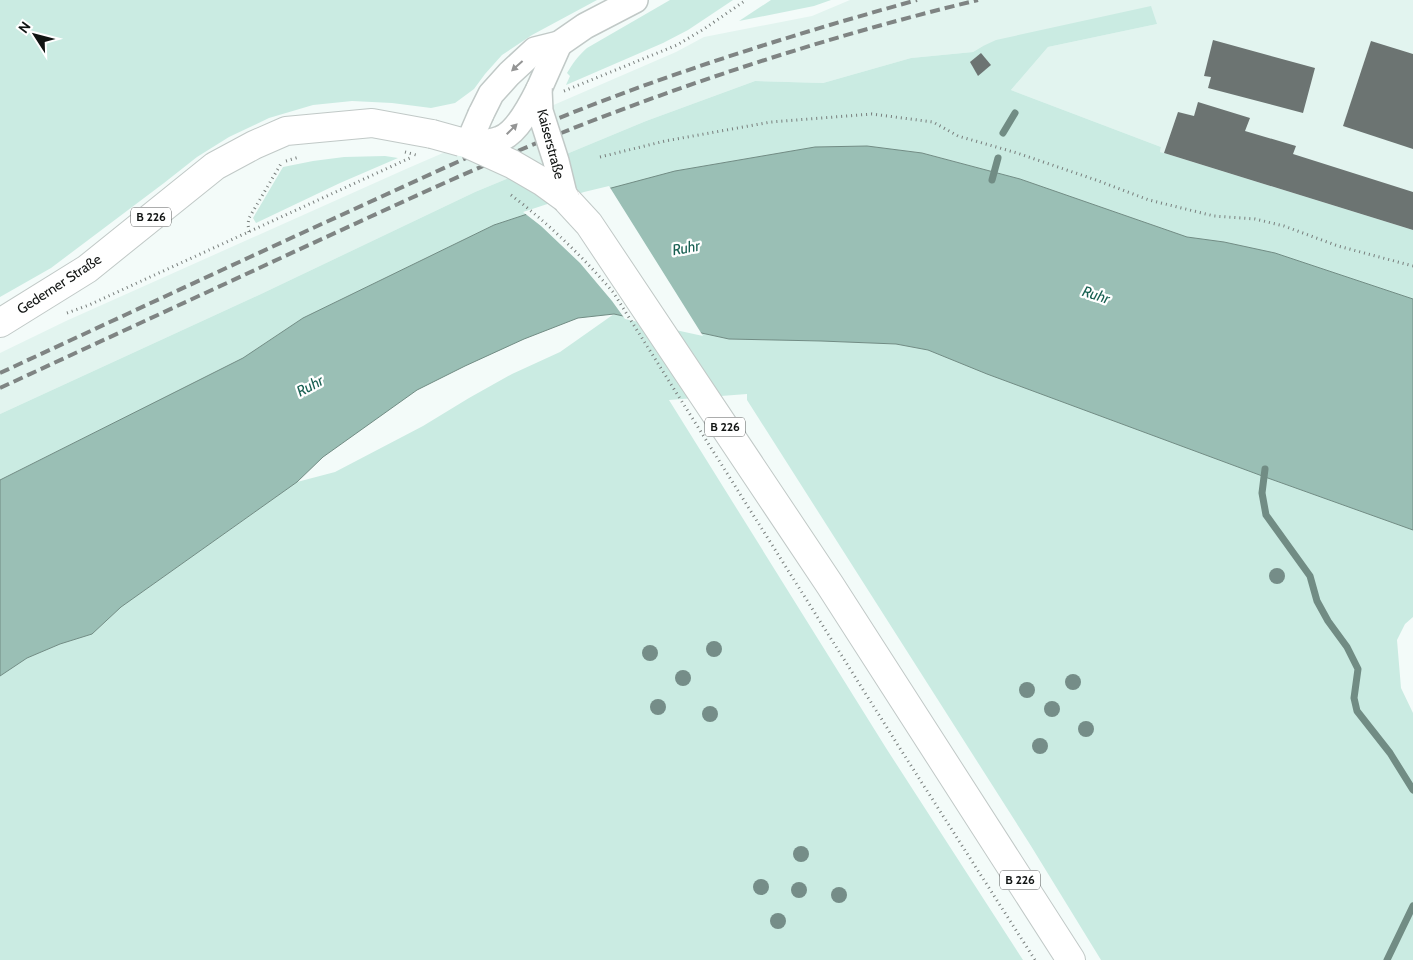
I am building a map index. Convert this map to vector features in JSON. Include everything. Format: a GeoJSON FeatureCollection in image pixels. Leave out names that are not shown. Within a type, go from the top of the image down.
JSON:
{"type":"FeatureCollection","features":[{"type":"Feature","properties":{"kind":"main road","name":"Gederner Straße"},"geometry":{"type":"LineString","coordinates":[[0,323],[88,269],[215,166],[278,134],[286,131],[372,123],[426,145],[468,144]]}},
{"type":"Feature","properties":{"kind":"main road","name":"B 226"},"geometry":{"type":"LineString","coordinates":[[468,144],[512,164],[543,182],[565,198],[589,224],[825,576],[1071,960]]}},
{"type":"Feature","properties":{"kind":"street"},"geometry":{"type":"LineString","coordinates":[[468,144],[491,94],[528,56],[535,50],[559,44],[585,26],[635,0]]}},
{"type":"Feature","properties":{"kind":"street","name":"Kaiserstraße"},"geometry":{"type":"LineString","coordinates":[[468,144],[501,139],[514,130],[527,112],[559,44]]}},
{"type":"Feature","properties":{"kind":"street","name":"Kaiserstraße"},"geometry":{"type":"LineString","coordinates":[[539,89],[540,111],[556,161],[565,198]]}},
{"type":"Feature","properties":{"kind":"path"},"geometry":{"type":"LineString","coordinates":[[572,88],[677,45],[746,0]]}},
{"type":"Feature","properties":{"kind":"path"},"geometry":{"type":"LineString","coordinates":[[600,157],[665,141],[771,122],[872,114],[933,122],[958,136],[1034,159],[1149,200],[1214,216],[1255,219],[1284,226],[1338,246],[1413,266]]}},
{"type":"Feature","properties":{"kind":"path"},"geometry":{"type":"LineString","coordinates":[[404,152],[426,145]]}},
{"type":"Feature","properties":{"kind":"path"},"geometry":{"type":"LineString","coordinates":[[275,164],[303,156]]}},
{"type":"Feature","properties":{"kind":"path"},"geometry":{"type":"LineString","coordinates":[[249,232],[249,218],[282,162]]}},
{"type":"Feature","properties":{"kind":"path"},"geometry":{"type":"LineString","coordinates":[[505,191],[564,240],[613,292],[1035,960]]}},
{"type":"Feature","properties":{"kind":"path"},"geometry":{"type":"LineString","coordinates":[[64,315],[89,306],[333,194]]}},
{"type":"Feature","properties":{"kind":"shaded area"},"geometry":{"type":"Polygon","coordinates":[[[0,0],[597,0],[532,35],[502,55],[474,89],[455,103],[431,108],[392,103],[352,101],[313,105],[269,118],[229,137],[197,157],[51,268],[0,297],[0,0]]]}},
{"type":"Feature","properties":{"kind":"shaded area"},"geometry":{"type":"Polygon","coordinates":[[[670,0],[733,0],[688,30],[663,43],[566,85],[570,76],[567,73],[587,48],[670,0]]]}},
{"type":"Feature","properties":{"kind":"shaded area"},"geometry":{"type":"Polygon","coordinates":[[[771,0],[831,0],[814,6],[739,21],[771,0]]]}},
{"type":"Feature","properties":{"kind":"shaded area"},"geometry":{"type":"Polygon","coordinates":[[[850,0],[1413,0],[1413,230],[1160,152],[1161,147],[1011,90],[1048,47],[1157,24],[983,46],[973,52],[911,58],[823,83],[755,81],[646,121],[475,192],[261,294],[0,414],[0,353],[66,321],[406,169],[676,52],[704,37],[812,16],[850,0]]]}},
{"type":"Feature","properties":{"kind":"shaded area"},"geometry":{"type":"Polygon","coordinates":[[[1151,6],[1157,24],[1048,47],[1011,90],[1161,147],[1160,152],[1413,230],[1413,299],[1275,253],[1224,242],[1187,237],[1020,179],[923,153],[867,146],[815,147],[675,171],[494,225],[303,318],[243,358],[0,480],[0,414],[261,294],[475,192],[646,121],[755,81],[823,83],[911,58],[973,52],[996,40],[1151,6]]]}},
{"type":"Feature","properties":{"kind":"shaded area"},"geometry":{"type":"Polygon","coordinates":[[[385,156],[398,158],[256,223],[253,218],[283,167],[344,157],[385,156]]]}},
{"type":"Feature","properties":{"kind":"shaded area"},"geometry":{"type":"Polygon","coordinates":[[[614,314],[729,339],[896,344],[928,350],[987,374],[1413,530],[1413,617],[1405,624],[1397,640],[1401,688],[1413,713],[1413,960],[1101,960],[1031,846],[747,400],[747,394],[669,400],[886,748],[1023,960],[0,960],[0,676],[27,658],[60,644],[92,634],[121,607],[297,482],[335,472],[423,426],[512,374],[560,352],[614,314]]]}},
{"type":"Feature","properties":{"kind":"water","name":"Ruhr"},"geometry":{"type":"Polygon","coordinates":[[[867,146],[922,153],[1020,179],[1187,237],[1224,242],[1275,253],[1413,299],[1413,530],[987,374],[928,350],[896,344],[729,339],[614,314],[578,318],[524,339],[417,390],[323,457],[297,482],[121,607],[92,634],[60,644],[27,658],[0,676],[0,480],[243,358],[303,318],[494,225],[585,195],[675,171],[815,147],[867,146]]]}},
{"type":"Feature","properties":{"kind":"pier"},"geometry":{"type":"Polygon","coordinates":[[[609,186],[703,336],[625,319],[580,263],[541,226],[523,212],[609,186]]]}},
{"type":"Feature","properties":{"kind":"building"},"geometry":{"type":"Polygon","coordinates":[[[1213,40],[1315,68],[1303,113],[1208,88],[1211,77],[1204,76],[1213,40]]]}},
{"type":"Feature","properties":{"kind":"building"},"geometry":{"type":"Polygon","coordinates":[[[1371,41],[1413,54],[1413,149],[1343,126],[1371,41]]]}},
{"type":"Feature","properties":{"kind":"building"},"geometry":{"type":"Polygon","coordinates":[[[981,53],[991,65],[978,76],[970,62],[981,53]]]}},
{"type":"Feature","properties":{"kind":"building"},"geometry":{"type":"Polygon","coordinates":[[[1198,102],[1250,118],[1245,131],[1296,146],[1293,154],[1413,192],[1413,230],[1164,153],[1178,112],[1194,116],[1198,102]]]}},
{"type":"Feature","properties":{"kind":"waterway"},"geometry":{"type":"LineString","coordinates":[[1003,133],[1015,113]]}},
{"type":"Feature","properties":{"kind":"waterway"},"geometry":{"type":"LineString","coordinates":[[992,180],[998,158]]}},
{"type":"Feature","properties":{"kind":"waterway"},"geometry":{"type":"LineString","coordinates":[[1265,469],[1262,493],[1266,515],[1310,576],[1317,601],[1328,621],[1347,647],[1358,669],[1354,698],[1357,711],[1390,753],[1413,790]]}},
{"type":"Feature","properties":{"kind":"waterway"},"geometry":{"type":"LineString","coordinates":[[1387,960],[1413,906]]}},
{"type":"Feature","properties":{"kind":"railway"},"geometry":{"type":"LineString","coordinates":[[0,373],[450,165],[573,112],[719,60],[917,0]]}},
{"type":"Feature","properties":{"kind":"railway"},"geometry":{"type":"LineString","coordinates":[[0,388],[443,184],[589,122],[733,70],[830,40],[978,0]]}}]}
